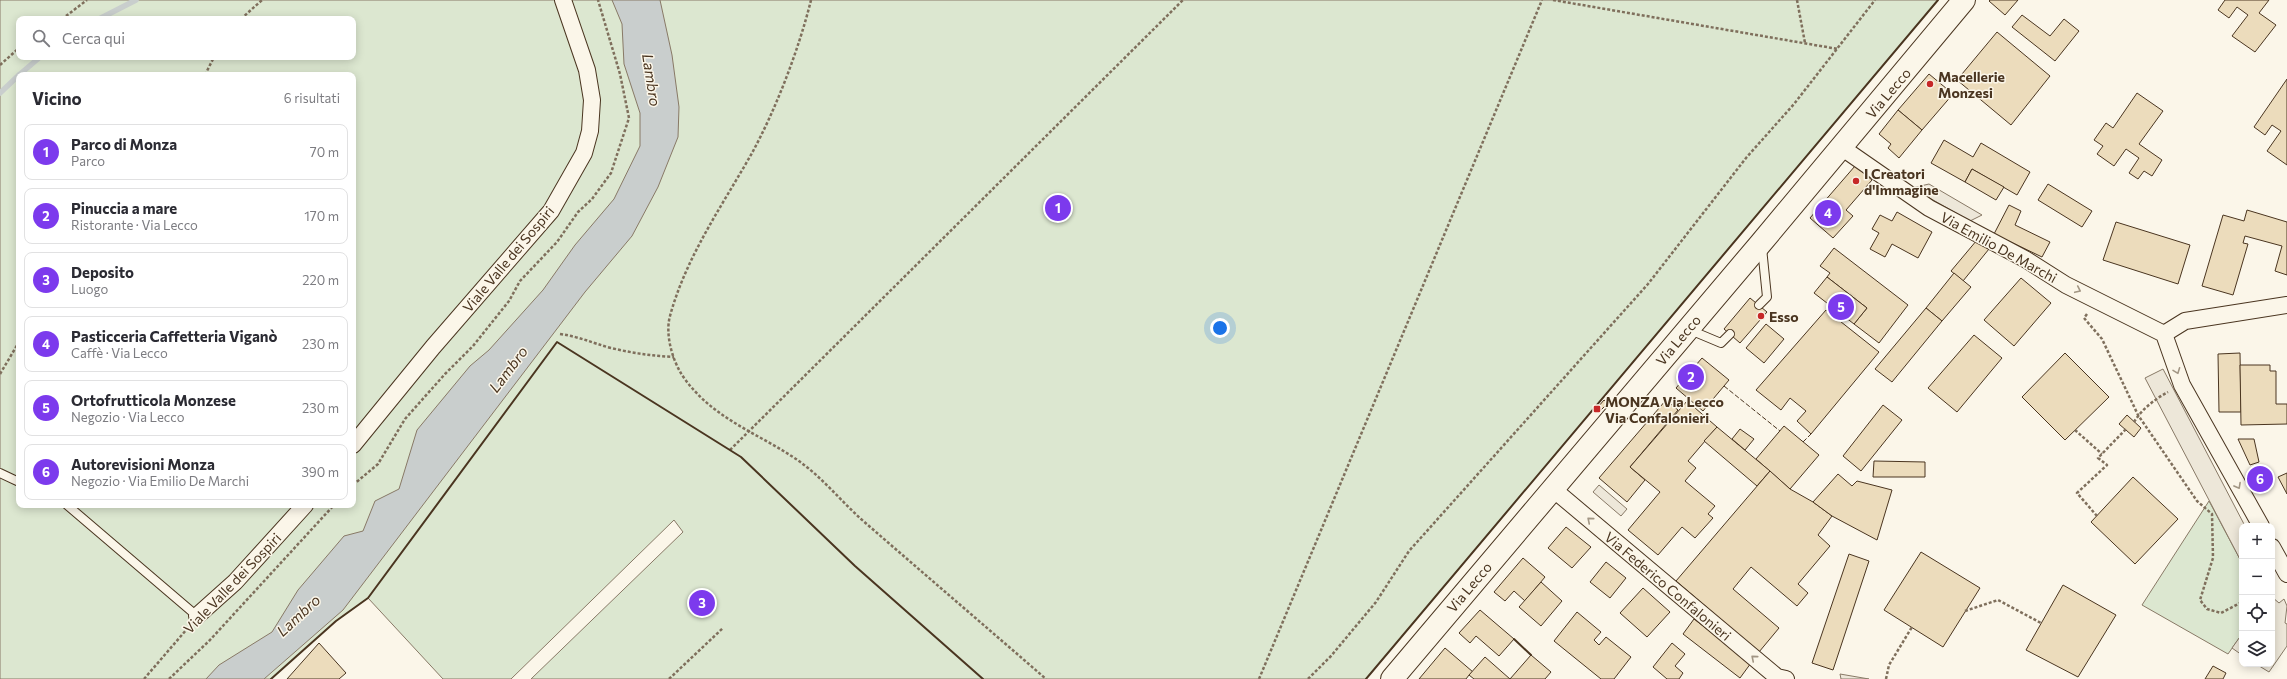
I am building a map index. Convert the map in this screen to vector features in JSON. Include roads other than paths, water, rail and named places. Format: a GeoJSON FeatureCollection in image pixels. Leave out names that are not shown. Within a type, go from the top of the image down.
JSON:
{"type":"FeatureCollection","features":[{"type":"Feature","properties":{"kind":"main road","name":"Via Lecco"},"geometry":{"type":"LineString","coordinates":[[1392,679],[1687,329],[1762,243],[1964,0]]}},
{"type":"Feature","properties":{"kind":"street","name":"Viale Valle dei Sospiri"},"geometry":{"type":"LineString","coordinates":[[356,441],[433,347],[551,211],[584,153],[590,131],[592,100],[587,70],[562,0]]}},
{"type":"Feature","properties":{"kind":"street","name":"Via Emilio De Marchi"},"geometry":{"type":"LineString","coordinates":[[1841,148],[1929,208],[2026,259],[2066,285],[2097,299],[2164,334]]}},
{"type":"Feature","properties":{"kind":"street"},"geometry":{"type":"LineString","coordinates":[[2258,523],[2182,384],[2164,334],[2185,321],[2287,305]]}},
{"type":"Feature","properties":{"kind":"street","name":"Via Federico Confalonieri"},"geometry":{"type":"LineString","coordinates":[[1553,489],[1777,677],[1786,679]]}},
{"type":"Feature","properties":{"kind":"street","name":"Viale Valle dei Sospiri"},"geometry":{"type":"LineString","coordinates":[[197,616],[235,582],[302,508]]}},
{"type":"Feature","properties":{"kind":"street"},"geometry":{"type":"LineString","coordinates":[[2275,552],[2287,574]]}},
{"type":"Feature","properties":{"kind":"lane"},"geometry":{"type":"LineString","coordinates":[[1759,305],[1767,297],[1762,243]]}},
{"type":"Feature","properties":{"kind":"lane"},"geometry":{"type":"LineString","coordinates":[[1687,329],[1721,343],[1730,334]]}},
{"type":"Feature","properties":{"kind":"lane"},"geometry":{"type":"LineString","coordinates":[[0,473],[16,481]]}},
{"type":"Feature","properties":{"kind":"lane"},"geometry":{"type":"LineString","coordinates":[[71,508],[197,616]]}},
{"type":"Feature","properties":{"kind":"water","name":"Lambro"},"geometry":{"type":"Polygon","coordinates":[[[612,0],[660,0],[672,55],[679,107],[678,137],[658,187],[632,236],[585,292],[343,610],[264,679],[206,679],[219,665],[272,632],[298,590],[344,536],[363,531],[375,501],[399,489],[417,430],[470,366],[489,350],[543,290],[575,245],[614,199],[640,146],[640,113],[624,64],[622,24],[612,0]]]}},
{"type":"Feature","properties":{"kind":"waterway"},"geometry":{"type":"LineString","coordinates":[[105,16],[136,0]]}},
{"type":"Feature","properties":{"kind":"waterway"},"geometry":{"type":"LineString","coordinates":[[22,72],[36,60]]}},
{"type":"Feature","properties":{"kind":"waterway"},"geometry":{"type":"LineString","coordinates":[[0,93],[16,78]]}},
{"type":"Feature","properties":{"kind":"place","name":"Macellerie Monzesi"},"geometry":{"type":"Point","coordinates":[1930,84]}},
{"type":"Feature","properties":{"kind":"place","name":"I Creatori d'Immagine"},"geometry":{"type":"Point","coordinates":[1856,181]}},
{"type":"Feature","properties":{"kind":"place","name":"Parco di Monza"},"geometry":{"type":"Point","coordinates":[1058,208]}},
{"type":"Feature","properties":{"kind":"place","name":"Pasticceria Caffetteria Viganò"},"geometry":{"type":"Point","coordinates":[1828,213]}},
{"type":"Feature","properties":{"kind":"place","name":"Ortofrutticola Monzese"},"geometry":{"type":"Point","coordinates":[1841,307]}},
{"type":"Feature","properties":{"kind":"place","name":"Esso"},"geometry":{"type":"Point","coordinates":[1761,316]}},
{"type":"Feature","properties":{"kind":"place","name":"Pinuccia a mare"},"geometry":{"type":"Point","coordinates":[1691,377]}},
{"type":"Feature","properties":{"kind":"place","name":"MONZA Via Lecco Via Confalonieri"},"geometry":{"type":"Point","coordinates":[1597,409]}},
{"type":"Feature","properties":{"kind":"place","name":"Autorevisioni Monza"},"geometry":{"type":"Point","coordinates":[2260,479]}},
{"type":"Feature","properties":{"kind":"place","name":"Deposito"},"geometry":{"type":"Point","coordinates":[702,603]}}]}
